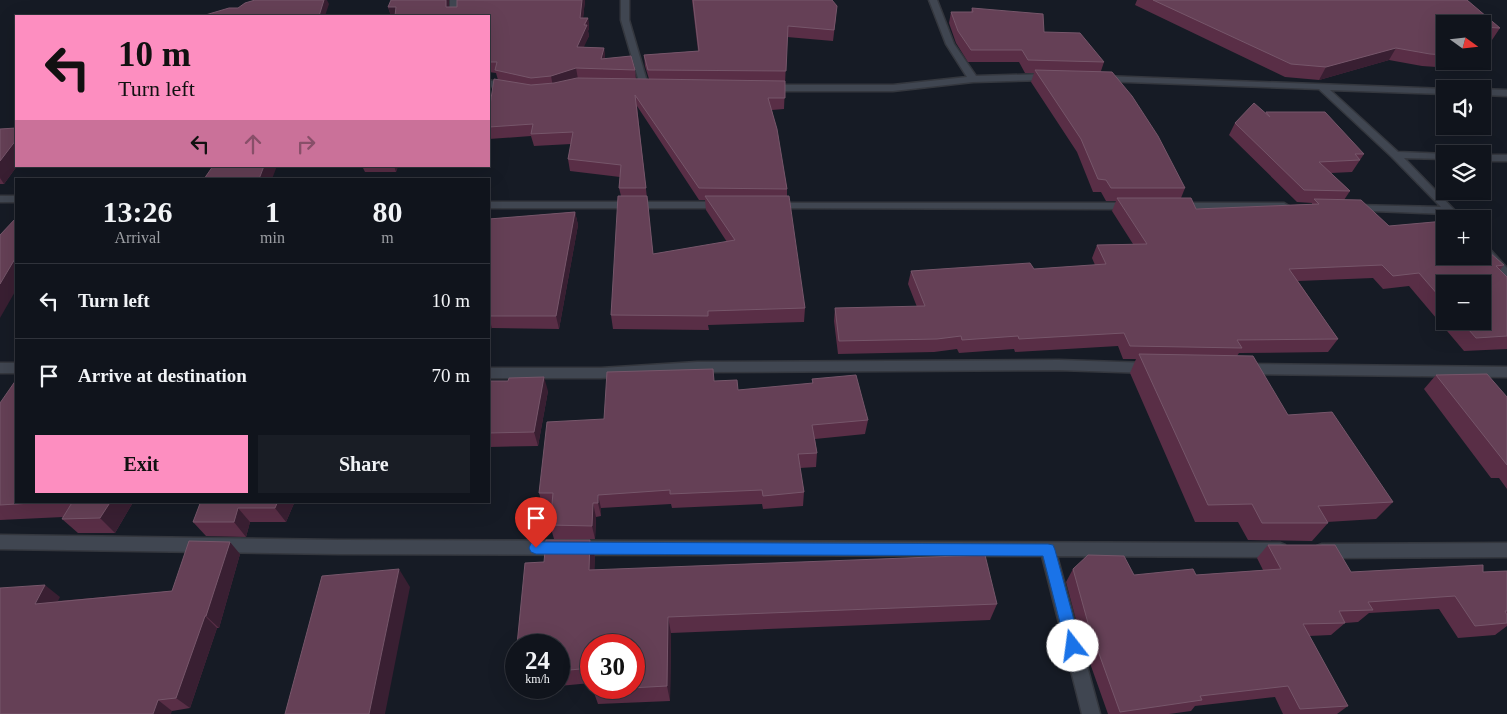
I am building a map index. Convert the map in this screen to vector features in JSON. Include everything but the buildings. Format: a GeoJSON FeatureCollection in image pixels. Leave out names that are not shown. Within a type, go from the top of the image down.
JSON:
{"type":"FeatureCollection","features":[{"type":"Feature","properties":{"kind":"street"},"geometry":{"type":"LineString","coordinates":[[454,0],[454,15]]}},
{"type":"Feature","properties":{"kind":"street"},"geometry":{"type":"LineString","coordinates":[[625,0],[625,20],[644,85]]}},
{"type":"Feature","properties":{"kind":"street"},"geometry":{"type":"LineString","coordinates":[[933,0],[950,44],[973,79]]}},
{"type":"Feature","properties":{"kind":"street"},"geometry":{"type":"LineString","coordinates":[[756,88],[893,88],[973,79],[1055,77]]}},
{"type":"Feature","properties":{"kind":"street"},"geometry":{"type":"LineString","coordinates":[[1094,79],[1436,91]]}},
{"type":"Feature","properties":{"kind":"street"},"geometry":{"type":"LineString","coordinates":[[490,83],[519,92]]}},
{"type":"Feature","properties":{"kind":"street"},"geometry":{"type":"LineString","coordinates":[[1323,88],[1449,210]]}},
{"type":"Feature","properties":{"kind":"street"},"geometry":{"type":"LineString","coordinates":[[1491,92],[1507,93]]}},
{"type":"Feature","properties":{"kind":"street"},"geometry":{"type":"LineString","coordinates":[[1394,155],[1436,156]]}},
{"type":"Feature","properties":{"kind":"street"},"geometry":{"type":"LineString","coordinates":[[1491,158],[1507,158]]}},
{"type":"Feature","properties":{"kind":"street"},"geometry":{"type":"LineString","coordinates":[[0,199],[15,200]]}},
{"type":"Feature","properties":{"kind":"street"},"geometry":{"type":"LineString","coordinates":[[490,204],[736,206]]}},
{"type":"Feature","properties":{"kind":"street"},"geometry":{"type":"LineString","coordinates":[[766,206],[1142,206]]}},
{"type":"Feature","properties":{"kind":"street"},"geometry":{"type":"LineString","coordinates":[[1172,206],[1291,206]]}},
{"type":"Feature","properties":{"kind":"street"},"geometry":{"type":"LineString","coordinates":[[1341,208],[1436,214]]}},
{"type":"Feature","properties":{"kind":"street"},"geometry":{"type":"LineString","coordinates":[[1491,257],[1507,274]]}},
{"type":"Feature","properties":{"kind":"street"},"geometry":{"type":"LineString","coordinates":[[490,373],[602,373],[696,367],[1059,365],[1164,368]]}},
{"type":"Feature","properties":{"kind":"street"},"geometry":{"type":"LineString","coordinates":[[0,368],[15,368]]}},
{"type":"Feature","properties":{"kind":"street"},"geometry":{"type":"LineString","coordinates":[[1232,369],[1507,372]]}},
{"type":"Feature","properties":{"kind":"street"},"geometry":{"type":"LineString","coordinates":[[0,542],[349,547],[1507,550]]}},
{"type":"Feature","properties":{"kind":"street"},"geometry":{"type":"LineString","coordinates":[[1048,550],[1091,714]]}},
{"type":"Feature","properties":{"kind":"route"},"geometry":{"type":"LineString","coordinates":[[536,548],[1048,550],[1073,646]]}}]}
